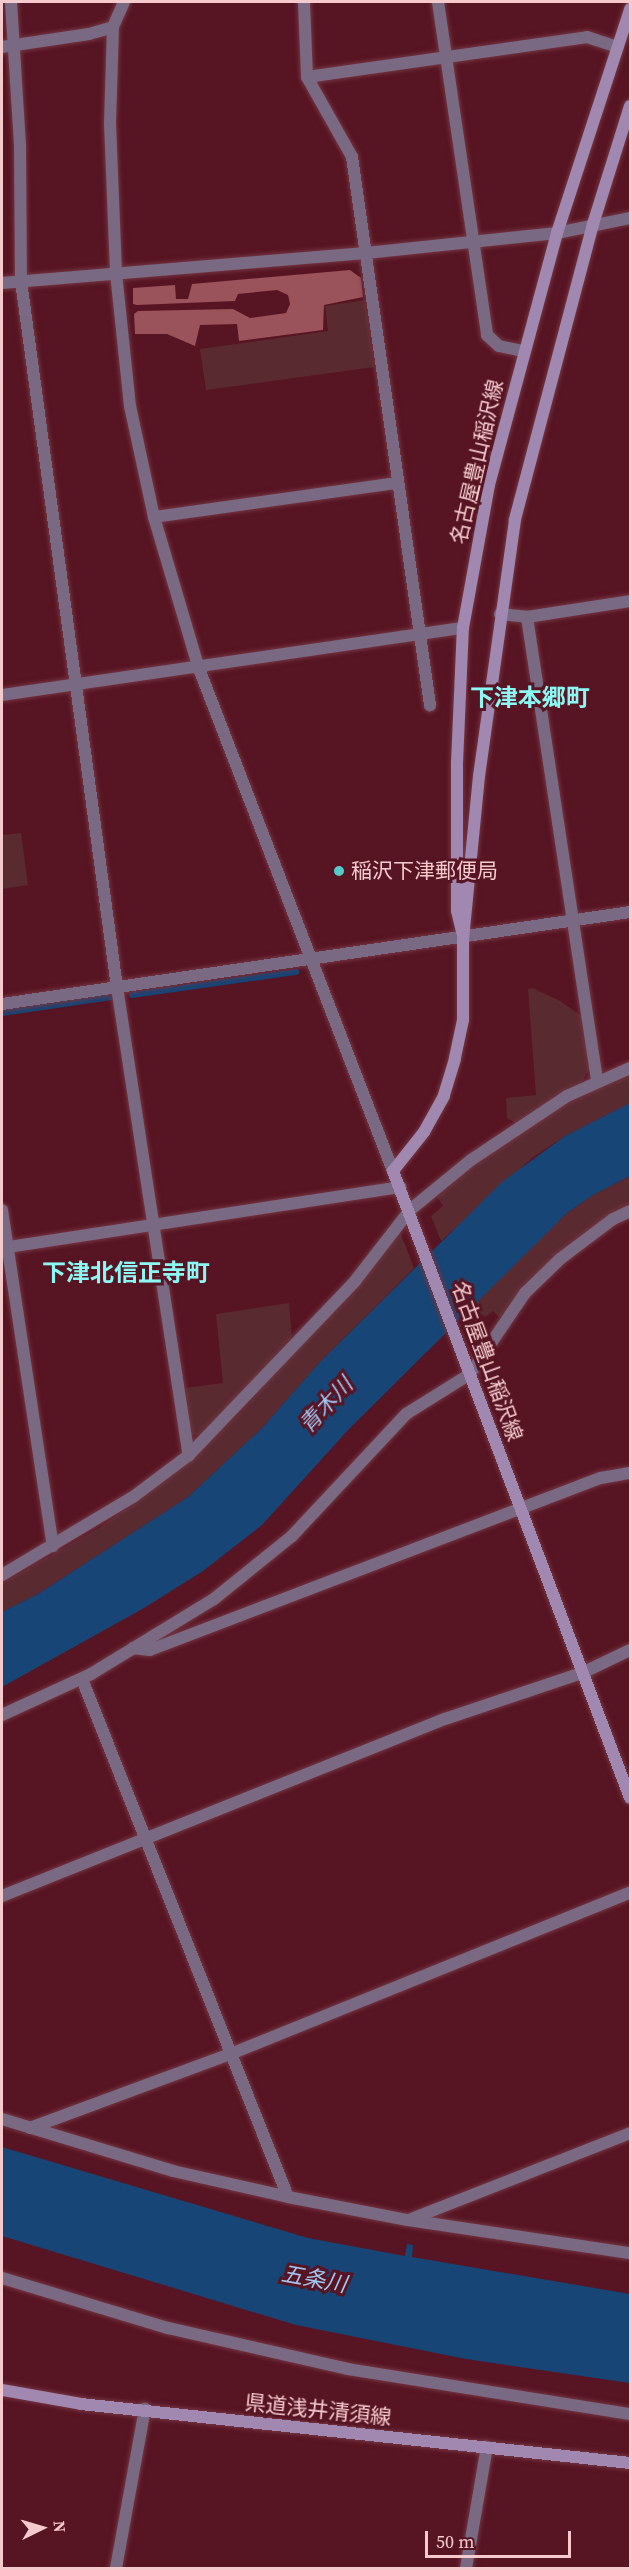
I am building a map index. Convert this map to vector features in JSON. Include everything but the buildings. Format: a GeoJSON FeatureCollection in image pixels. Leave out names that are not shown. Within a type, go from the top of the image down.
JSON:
{"type":"FeatureCollection","features":[{"type":"Feature","properties":{"kind":"main road","name":"名古屋豊山稲沢線"},"geometry":{"type":"LineString","coordinates":[[463,939],[457,911],[457,764],[463,628],[489,485],[523,351],[557,233],[630,9]]}},
{"type":"Feature","properties":{"kind":"main road","name":"名古屋豊山稲沢線"},"geometry":{"type":"LineString","coordinates":[[630,106],[593,224],[532,448],[500,615],[463,939],[463,1020],[456,1059],[444,1096],[424,1132],[393,1171],[412,1215],[630,1798]]}},
{"type":"Feature","properties":{"kind":"main road","name":"県道浅井清須線"},"geometry":{"type":"LineString","coordinates":[[2,2390],[81,2404],[145,2409],[630,2463]]}},
{"type":"Feature","properties":{"kind":"street"},"geometry":{"type":"LineString","coordinates":[[11,2],[8,46],[20,144],[21,281],[117,987],[189,1455]]}},
{"type":"Feature","properties":{"kind":"street"},"geometry":{"type":"LineString","coordinates":[[124,2],[113,27],[110,123],[116,273],[129,406],[154,517],[198,666],[393,1171]]}},
{"type":"Feature","properties":{"kind":"street"},"geometry":{"type":"LineString","coordinates":[[304,2],[307,77],[352,158],[418,634],[430,705]]}},
{"type":"Feature","properties":{"kind":"street"},"geometry":{"type":"LineString","coordinates":[[438,2],[487,335],[499,346],[523,351]]}},
{"type":"Feature","properties":{"kind":"street"},"geometry":{"type":"LineString","coordinates":[[8,46],[88,34],[113,27]]}},
{"type":"Feature","properties":{"kind":"street"},"geometry":{"type":"LineString","coordinates":[[307,77],[587,37],[617,47]]}},
{"type":"Feature","properties":{"kind":"street"},"geometry":{"type":"LineString","coordinates":[[2,283],[366,253],[557,233],[630,218]]}},
{"type":"Feature","properties":{"kind":"street"},"geometry":{"type":"LineString","coordinates":[[154,517],[397,483]]}},
{"type":"Feature","properties":{"kind":"street"},"geometry":{"type":"LineString","coordinates":[[500,615],[527,617],[630,601]]}},
{"type":"Feature","properties":{"kind":"street"},"geometry":{"type":"LineString","coordinates":[[527,617],[597,1080]]}},
{"type":"Feature","properties":{"kind":"street"},"geometry":{"type":"LineString","coordinates":[[2,695],[463,628]]}},
{"type":"Feature","properties":{"kind":"street"},"geometry":{"type":"LineString","coordinates":[[2,1004],[463,939],[630,912]]}},
{"type":"Feature","properties":{"kind":"street"},"geometry":{"type":"LineString","coordinates":[[2,1575],[133,1497],[189,1455],[356,1281],[412,1215],[471,1160],[597,1080],[630,1068]]}},
{"type":"Feature","properties":{"kind":"street"},"geometry":{"type":"LineString","coordinates":[[4,1247],[154,1227],[400,1186]]}},
{"type":"Feature","properties":{"kind":"street"},"geometry":{"type":"LineString","coordinates":[[2,1210],[4,1247],[52,1546]]}},
{"type":"Feature","properties":{"kind":"street"},"geometry":{"type":"LineString","coordinates":[[2,1715],[82,1679],[214,1599],[292,1536],[406,1414],[470,1374],[525,1293],[560,1259],[613,1219],[630,1211]]}},
{"type":"Feature","properties":{"kind":"street"},"geometry":{"type":"LineString","coordinates":[[133,1648],[150,1650],[521,1507],[601,1478],[630,1473]]}},
{"type":"Feature","properties":{"kind":"street"},"geometry":{"type":"LineString","coordinates":[[2,1896],[445,1719],[582,1673],[630,1650]]}},
{"type":"Feature","properties":{"kind":"street"},"geometry":{"type":"LineString","coordinates":[[82,1679],[233,2053],[288,2196]]}},
{"type":"Feature","properties":{"kind":"street"},"geometry":{"type":"LineString","coordinates":[[30,2128],[233,2053],[630,1893]]}},
{"type":"Feature","properties":{"kind":"street"},"geometry":{"type":"LineString","coordinates":[[2,2119],[173,2171],[288,2196],[408,2220],[630,2253]]}},
{"type":"Feature","properties":{"kind":"street"},"geometry":{"type":"LineString","coordinates":[[408,2220],[630,2133]]}},
{"type":"Feature","properties":{"kind":"street"},"geometry":{"type":"LineString","coordinates":[[2,2278],[168,2328],[348,2369],[630,2414]]}},
{"type":"Feature","properties":{"kind":"street"},"geometry":{"type":"LineString","coordinates":[[116,2568],[145,2409]]}},
{"type":"Feature","properties":{"kind":"street"},"geometry":{"type":"LineString","coordinates":[[466,2568],[487,2447]]}},
{"type":"Feature","properties":{"kind":"shaded area"},"geometry":{"type":"Polygon","coordinates":[[[350,270],[361,278],[363,297],[324,305],[323,330],[239,341],[237,324],[200,325],[195,346],[167,334],[135,334],[134,314],[138,311],[233,309],[250,318],[286,313],[290,304],[288,295],[277,290],[238,294],[235,301],[137,305],[133,304],[133,288],[175,285],[176,299],[188,299],[192,284],[350,270]]]}},
{"type":"Feature","properties":{"kind":"shaded area"},"geometry":{"type":"Polygon","coordinates":[[[365,300],[374,367],[206,390],[200,349],[328,331],[325,306],[365,300]]]}},
{"type":"Feature","properties":{"kind":"shaded area"},"geometry":{"type":"Polygon","coordinates":[[[21,833],[28,885],[2,889],[2,835],[21,833]]]}},
{"type":"Feature","properties":{"kind":"shaded area"},"geometry":{"type":"Polygon","coordinates":[[[533,988],[560,1001],[583,1017],[589,1069],[582,1082],[516,1123],[507,1118],[506,1098],[536,1095],[528,989],[533,988]]]}},
{"type":"Feature","properties":{"kind":"shaded area"},"geometry":{"type":"Polygon","coordinates":[[[630,1074],[630,1103],[565,1136],[533,1157],[441,1241],[431,1216],[443,1206],[437,1197],[473,1166],[567,1102],[630,1074]]]}},
{"type":"Feature","properties":{"kind":"shaded area"},"geometry":{"type":"Polygon","coordinates":[[[630,1176],[630,1206],[612,1213],[567,1246],[528,1283],[500,1318],[493,1311],[485,1317],[478,1311],[467,1321],[465,1312],[567,1213],[593,1195],[630,1176]]]}},
{"type":"Feature","properties":{"kind":"shaded area"},"geometry":{"type":"Polygon","coordinates":[[[400,1232],[414,1268],[320,1362],[262,1428],[188,1497],[38,1594],[2,1612],[2,1583],[99,1528],[188,1462],[241,1412],[400,1232]]]}},
{"type":"Feature","properties":{"kind":"shaded area"},"geometry":{"type":"Polygon","coordinates":[[[289,1303],[292,1337],[201,1436],[191,1434],[185,1388],[223,1383],[216,1314],[289,1303]]]}},
{"type":"Feature","properties":{"kind":"water","name":"青木川"},"geometry":{"type":"Polygon","coordinates":[[[630,1103],[630,1176],[593,1195],[567,1213],[349,1429],[262,1525],[203,1571],[144,1608],[2,1687],[2,1612],[38,1594],[188,1497],[262,1428],[320,1362],[502,1182],[565,1136],[630,1103]]]}},
{"type":"Feature","properties":{"kind":"water","name":"五条川"},"geometry":{"type":"Polygon","coordinates":[[[2,2147],[308,2238],[405,2256],[407,2244],[413,2245],[412,2257],[630,2294],[630,2383],[466,2359],[296,2325],[2,2236],[2,2147]]]}},
{"type":"Feature","properties":{"kind":"waterway"},"geometry":{"type":"LineString","coordinates":[[132,995],[296,972]]}},
{"type":"Feature","properties":{"kind":"waterway"},"geometry":{"type":"LineString","coordinates":[[2,1013],[112,997]]}},
{"type":"Feature","properties":{"kind":"place","name":"稲沢下津郵便局"},"geometry":{"type":"Point","coordinates":[339,871]}},
{"type":"Feature","properties":{"kind":"district","name":"下津本郷町"},"geometry":{"type":"Point","coordinates":[530,698]}},
{"type":"Feature","properties":{"kind":"district","name":"下津北信正寺町"},"geometry":{"type":"Point","coordinates":[126,1273]}}]}
